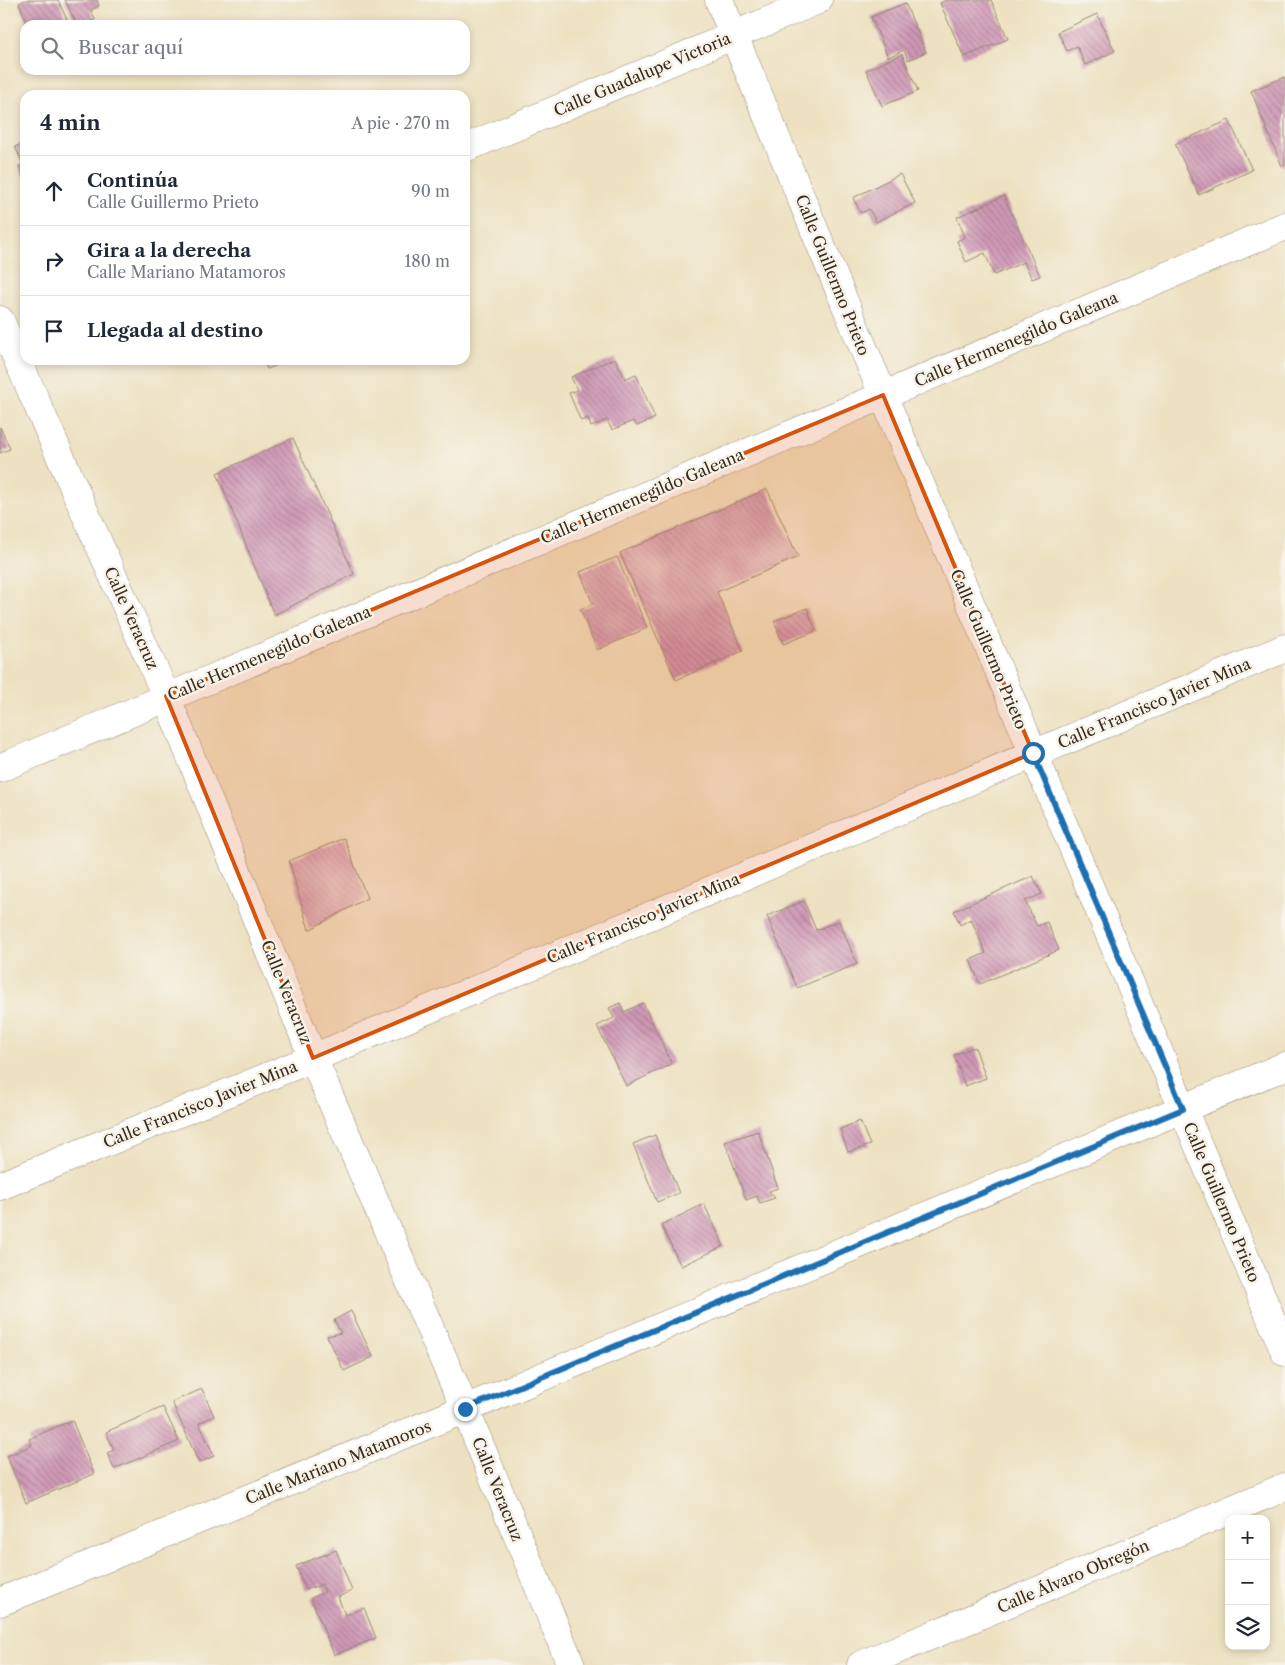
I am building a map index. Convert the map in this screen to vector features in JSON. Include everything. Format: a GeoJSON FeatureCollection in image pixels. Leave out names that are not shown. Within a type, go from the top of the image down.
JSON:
{"type":"FeatureCollection","features":[{"type":"Feature","properties":{"kind":"street","name":"Calle Guillermo Prieto"},"geometry":{"type":"LineString","coordinates":[[719,0],[882,395],[1285,1352]]}},
{"type":"Feature","properties":{"kind":"street","name":"Calle Guadalupe Victoria"},"geometry":{"type":"LineString","coordinates":[[470,146],[818,0]]}},
{"type":"Feature","properties":{"kind":"street","name":"Calle Hermenegildo Galeana"},"geometry":{"type":"LineString","coordinates":[[0,768],[166,696],[1285,226]]}},
{"type":"Feature","properties":{"kind":"street","name":"Calle Veracruz"},"geometry":{"type":"LineString","coordinates":[[9,333],[20,358]]}},
{"type":"Feature","properties":{"kind":"street","name":"Calle Veracruz"},"geometry":{"type":"LineString","coordinates":[[23,365],[166,696],[313,1058],[465,1409],[571,1665]]}},
{"type":"Feature","properties":{"kind":"street","name":"Calle Francisco Javier Mina"},"geometry":{"type":"LineString","coordinates":[[0,1186],[313,1058],[1285,648]]}},
{"type":"Feature","properties":{"kind":"street","name":"Calle Mariano Matamoros"},"geometry":{"type":"LineString","coordinates":[[0,1602],[1285,1066]]}},
{"type":"Feature","properties":{"kind":"street","name":"Calle Álvaro Obregón"},"geometry":{"type":"LineString","coordinates":[[860,1665],[1285,1487]]}},
{"type":"Feature","properties":{"kind":"highlighted area"},"geometry":{"type":"Polygon","coordinates":[[[883,395],[1033,753],[313,1058],[166,696],[883,395]]]}},
{"type":"Feature","properties":{"kind":"building"},"geometry":{"type":"Polygon","coordinates":[[[25,0],[58,0],[67,20],[26,20],[19,3],[25,0]]]}},
{"type":"Feature","properties":{"kind":"building"},"geometry":{"type":"Polygon","coordinates":[[[65,0],[97,0],[99,6],[91,10],[95,20],[75,20],[65,0]]]}},
{"type":"Feature","properties":{"kind":"building"},"geometry":{"type":"Polygon","coordinates":[[[946,0],[991,0],[1008,39],[964,57],[940,3],[946,0]]]}},
{"type":"Feature","properties":{"kind":"building"},"geometry":{"type":"Polygon","coordinates":[[[905,3],[926,52],[908,60],[904,50],[888,57],[871,17],[905,3]]]}},
{"type":"Feature","properties":{"kind":"building"},"geometry":{"type":"Polygon","coordinates":[[[1097,14],[1115,51],[1085,65],[1077,46],[1067,51],[1058,32],[1097,14]]]}},
{"type":"Feature","properties":{"kind":"building"},"geometry":{"type":"Polygon","coordinates":[[[902,54],[918,91],[882,106],[866,70],[902,54]]]}},
{"type":"Feature","properties":{"kind":"building"},"geometry":{"type":"Polygon","coordinates":[[[1285,77],[1285,165],[1282,166],[1251,91],[1285,77]]]}},
{"type":"Feature","properties":{"kind":"building"},"geometry":{"type":"Polygon","coordinates":[[[1229,120],[1252,170],[1199,195],[1175,144],[1229,120]]]}},
{"type":"Feature","properties":{"kind":"building"},"geometry":{"type":"Polygon","coordinates":[[[20,144],[20,158],[15,147],[20,144]]]}},
{"type":"Feature","properties":{"kind":"building"},"geometry":{"type":"Polygon","coordinates":[[[900,174],[915,203],[876,222],[869,209],[861,213],[853,198],[900,174]]]}},
{"type":"Feature","properties":{"kind":"building"},"geometry":{"type":"Polygon","coordinates":[[[1004,196],[1040,276],[1032,279],[1024,262],[994,275],[985,253],[966,262],[957,241],[965,237],[957,217],[1004,196]]]}},
{"type":"Feature","properties":{"kind":"building"},"geometry":{"type":"Polygon","coordinates":[[[615,358],[625,379],[636,374],[655,418],[637,426],[633,421],[612,430],[607,420],[591,427],[588,418],[581,421],[569,393],[577,390],[571,377],[615,358]]]}},
{"type":"Feature","properties":{"kind":"building"},"geometry":{"type":"Polygon","coordinates":[[[266,365],[277,365],[267,369],[266,365]]]}},
{"type":"Feature","properties":{"kind":"building"},"geometry":{"type":"Polygon","coordinates":[[[0,427],[10,449],[0,453],[0,427]]]}},
{"type":"Feature","properties":{"kind":"building"},"geometry":{"type":"Polygon","coordinates":[[[293,438],[354,574],[274,615],[217,473],[293,438]]]}},
{"type":"Feature","properties":{"kind":"building"},"geometry":{"type":"Polygon","coordinates":[[[767,489],[798,557],[717,592],[743,651],[676,680],[620,553],[767,489]]]}},
{"type":"Feature","properties":{"kind":"building"},"geometry":{"type":"Polygon","coordinates":[[[617,557],[647,628],[597,650],[580,609],[593,604],[580,572],[617,557]]]}},
{"type":"Feature","properties":{"kind":"building"},"geometry":{"type":"Polygon","coordinates":[[[807,608],[816,631],[783,644],[774,621],[807,608]]]}},
{"type":"Feature","properties":{"kind":"building"},"geometry":{"type":"Polygon","coordinates":[[[344,838],[367,898],[309,930],[289,861],[344,838]]]}},
{"type":"Feature","properties":{"kind":"building"},"geometry":{"type":"Polygon","coordinates":[[[1033,876],[1042,894],[1025,901],[1037,926],[1047,922],[1059,950],[980,984],[970,960],[986,953],[971,919],[960,925],[954,911],[1033,876]]]}},
{"type":"Feature","properties":{"kind":"building"},"geometry":{"type":"Polygon","coordinates":[[[804,901],[816,930],[839,921],[857,964],[797,988],[767,916],[804,901]]]}},
{"type":"Feature","properties":{"kind":"building"},"geometry":{"type":"Polygon","coordinates":[[[620,1003],[624,1012],[643,1003],[672,1064],[626,1086],[597,1026],[614,1018],[609,1008],[620,1003]]]}},
{"type":"Feature","properties":{"kind":"building"},"geometry":{"type":"Polygon","coordinates":[[[975,1047],[986,1078],[965,1086],[954,1055],[975,1047]]]}},
{"type":"Feature","properties":{"kind":"building"},"geometry":{"type":"Polygon","coordinates":[[[860,1121],[870,1145],[848,1152],[840,1129],[860,1121]]]}},
{"type":"Feature","properties":{"kind":"building"},"geometry":{"type":"Polygon","coordinates":[[[758,1131],[778,1188],[769,1191],[775,1198],[760,1203],[757,1196],[746,1200],[725,1142],[758,1131]]]}},
{"type":"Feature","properties":{"kind":"building"},"geometry":{"type":"Polygon","coordinates":[[[655,1135],[679,1193],[657,1202],[633,1144],[655,1135]]]}},
{"type":"Feature","properties":{"kind":"building"},"geometry":{"type":"Polygon","coordinates":[[[704,1204],[724,1246],[681,1266],[661,1225],[704,1204]]]}},
{"type":"Feature","properties":{"kind":"building"},"geometry":{"type":"Polygon","coordinates":[[[351,1311],[373,1357],[344,1371],[327,1336],[341,1333],[334,1320],[351,1311]]]}},
{"type":"Feature","properties":{"kind":"building"},"geometry":{"type":"Polygon","coordinates":[[[202,1389],[214,1416],[199,1423],[214,1456],[199,1463],[172,1402],[202,1389]]]}},
{"type":"Feature","properties":{"kind":"building"},"geometry":{"type":"Polygon","coordinates":[[[163,1407],[179,1441],[114,1469],[107,1453],[114,1450],[106,1432],[163,1407]]]}},
{"type":"Feature","properties":{"kind":"building"},"geometry":{"type":"Polygon","coordinates":[[[72,1420],[94,1474],[26,1503],[7,1456],[32,1445],[29,1439],[72,1420]]]}},
{"type":"Feature","properties":{"kind":"building"},"geometry":{"type":"Polygon","coordinates":[[[336,1550],[352,1591],[338,1597],[345,1615],[364,1608],[376,1638],[334,1655],[311,1598],[325,1592],[322,1584],[306,1590],[296,1566],[336,1550]]]}},
{"type":"Feature","properties":{"kind":"route"},"geometry":{"type":"LineString","coordinates":[[465,1409],[1183,1109],[1033,753]]}}]}
